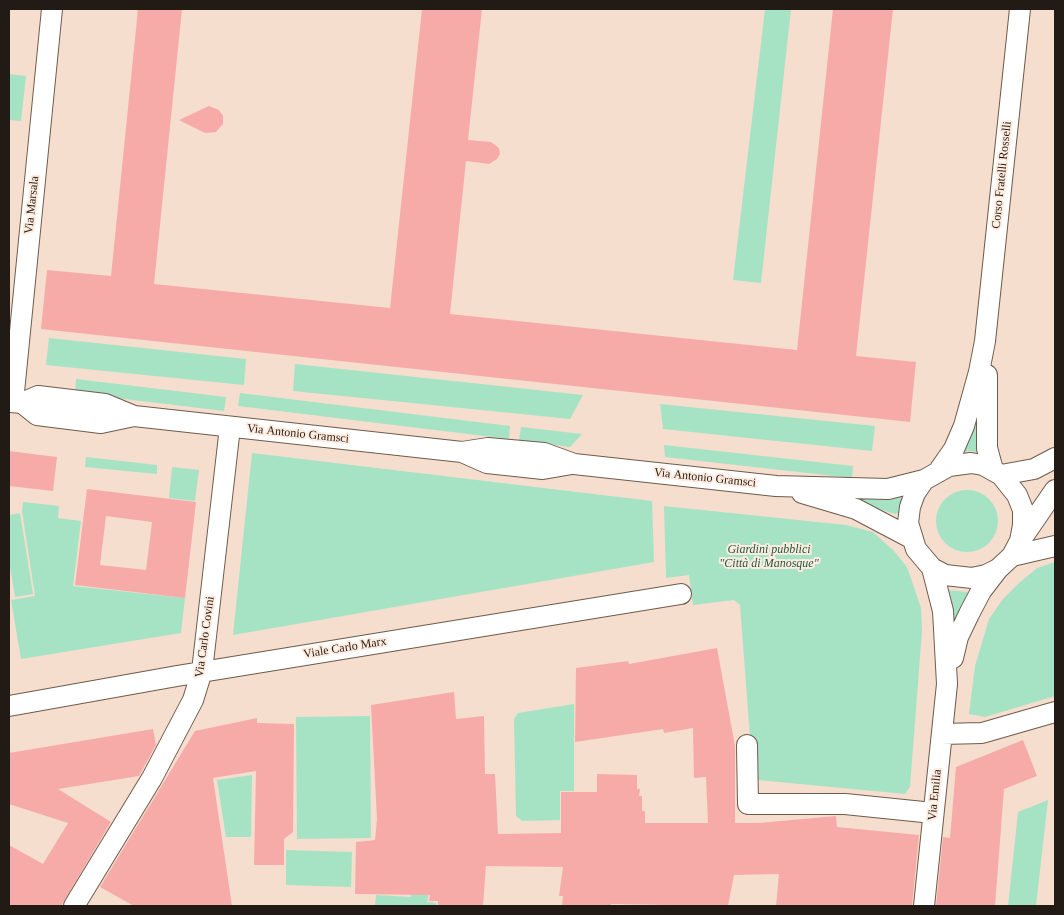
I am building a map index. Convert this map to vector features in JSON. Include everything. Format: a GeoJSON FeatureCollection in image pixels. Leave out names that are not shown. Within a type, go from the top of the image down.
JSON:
{"type":"FeatureCollection","features":[{"type":"Feature","properties":{"kind":"street","name":"Via Marsala"},"geometry":{"type":"LineString","coordinates":[[15,402],[52,9]]}},
{"type":"Feature","properties":{"kind":"street","name":"Corso Fratelli Rosselli"},"geometry":{"type":"LineString","coordinates":[[932,475],[954,449],[964,426],[979,372],[985,341],[1020,9]]}},
{"type":"Feature","properties":{"kind":"street","name":"Corso Fratelli Rosselli"},"geometry":{"type":"LineString","coordinates":[[985,341],[987,448],[1001,476]]}},
{"type":"Feature","properties":{"kind":"street","name":"Via Antonio Gramsci"},"geometry":{"type":"LineString","coordinates":[[15,402],[38,396],[105,404],[134,416],[462,452],[488,448],[537,453],[574,464],[776,486],[888,489],[932,475]]}},
{"type":"Feature","properties":{"kind":"street","name":"Via Carlo Covini"},"geometry":{"type":"LineString","coordinates":[[74,906],[152,778],[193,700],[202,671],[230,427]]}},
{"type":"Feature","properties":{"kind":"street"},"geometry":{"type":"LineString","coordinates":[[1001,476],[1027,471],[1055,458]]}},
{"type":"Feature","properties":{"kind":"street"},"geometry":{"type":"LineString","coordinates":[[1001,476],[1017,495],[1023,510],[1023,526],[1010,555],[986,575],[965,578],[944,575],[932,568],[916,550],[908,523],[910,508],[932,475],[960,463],[971,463],[1001,476],[1052,499]]}},
{"type":"Feature","properties":{"kind":"street","name":"Via Antonio Gramsci"},"geometry":{"type":"LineString","coordinates":[[776,486],[856,509],[911,538]]}},
{"type":"Feature","properties":{"kind":"street","name":"Via Emilia"},"geometry":{"type":"LineString","coordinates":[[924,906],[947,684],[958,637],[982,591],[1052,499]]}},
{"type":"Feature","properties":{"kind":"street"},"geometry":{"type":"LineString","coordinates":[[1010,555],[1055,546]]}},
{"type":"Feature","properties":{"kind":"street","name":"Via Emilia"},"geometry":{"type":"LineString","coordinates":[[932,568],[943,611],[947,684]]}},
{"type":"Feature","properties":{"kind":"street","name":"Viale Carlo Marx"},"geometry":{"type":"LineString","coordinates":[[9,706],[202,671],[681,594]]}},
{"type":"Feature","properties":{"kind":"street"},"geometry":{"type":"LineString","coordinates":[[942,734],[982,733],[1055,712]]}},
{"type":"Feature","properties":{"kind":"street"},"geometry":{"type":"LineString","coordinates":[[747,745],[748,804],[846,804],[933,813]]}},
{"type":"Feature","properties":{"kind":"green space"},"geometry":{"type":"Polygon","coordinates":[[[765,9],[791,9],[761,283],[733,280],[765,9]]]}},
{"type":"Feature","properties":{"kind":"green space"},"geometry":{"type":"Polygon","coordinates":[[[9,74],[26,76],[21,121],[9,120],[9,74]]]}},
{"type":"Feature","properties":{"kind":"green space"},"geometry":{"type":"Polygon","coordinates":[[[49,338],[246,359],[244,385],[46,365],[49,338]]]}},
{"type":"Feature","properties":{"kind":"green space"},"geometry":{"type":"Polygon","coordinates":[[[295,364],[583,395],[570,419],[293,391],[295,364]]]}},
{"type":"Feature","properties":{"kind":"green space"},"geometry":{"type":"Polygon","coordinates":[[[76,379],[226,397],[224,411],[75,393],[76,379]]]}},
{"type":"Feature","properties":{"kind":"green space"},"geometry":{"type":"Polygon","coordinates":[[[240,393],[510,426],[509,439],[238,406],[240,393]]]}},
{"type":"Feature","properties":{"kind":"green space"},"geometry":{"type":"Polygon","coordinates":[[[660,404],[875,426],[872,451],[663,429],[660,404]]]}},
{"type":"Feature","properties":{"kind":"green space"},"geometry":{"type":"Polygon","coordinates":[[[975,417],[977,418],[977,436],[980,453],[971,451],[961,452],[975,417]]]}},
{"type":"Feature","properties":{"kind":"green space"},"geometry":{"type":"Polygon","coordinates":[[[521,427],[582,434],[570,447],[519,440],[521,427]]]}},
{"type":"Feature","properties":{"kind":"green space"},"geometry":{"type":"Polygon","coordinates":[[[664,445],[853,466],[852,478],[665,457],[664,445]]]}},
{"type":"Feature","properties":{"kind":"green space"},"geometry":{"type":"Polygon","coordinates":[[[252,453],[652,501],[654,562],[233,635],[252,453]]]}},
{"type":"Feature","properties":{"kind":"green space"},"geometry":{"type":"Polygon","coordinates":[[[86,457],[157,465],[157,474],[85,467],[86,457]]]}},
{"type":"Feature","properties":{"kind":"green space"},"geometry":{"type":"Polygon","coordinates":[[[172,467],[199,470],[195,501],[169,498],[172,467]]]}},
{"type":"Feature","properties":{"kind":"green space"},"geometry":{"type":"Polygon","coordinates":[[[961,490],[973,490],[989,499],[996,509],[998,521],[996,533],[989,543],[973,552],[961,552],[950,547],[941,538],[936,527],[936,515],[941,504],[950,495],[961,490]]]}},
{"type":"Feature","properties":{"kind":"green space"},"geometry":{"type":"Polygon","coordinates":[[[900,495],[902,499],[899,513],[895,514],[862,504],[861,502],[863,496],[900,495]]]}},
{"type":"Feature","properties":{"kind":"green space"},"geometry":{"type":"Polygon","coordinates":[[[23,502],[59,506],[58,518],[81,521],[73,586],[185,598],[181,633],[21,659],[11,600],[35,596],[22,511],[23,502]]]}},
{"type":"Feature","properties":{"kind":"green space","name":"Giardini pubblici \"Città di Manosque\""},"geometry":{"type":"Polygon","coordinates":[[[664,506],[846,525],[873,532],[894,551],[907,567],[921,608],[922,631],[910,787],[905,794],[758,780],[753,777],[740,605],[734,600],[693,605],[689,575],[666,578],[664,506]]]}},
{"type":"Feature","properties":{"kind":"green space"},"geometry":{"type":"Polygon","coordinates":[[[20,513],[33,594],[15,597],[9,560],[9,515],[20,513]]]}},
{"type":"Feature","properties":{"kind":"green space"},"geometry":{"type":"Polygon","coordinates":[[[1055,562],[1055,696],[985,717],[969,714],[975,666],[989,619],[1003,599],[1019,583],[1037,568],[1055,562]]]}},
{"type":"Feature","properties":{"kind":"green space"},"geometry":{"type":"Polygon","coordinates":[[[947,590],[968,592],[954,633],[947,590]]]}},
{"type":"Feature","properties":{"kind":"green space"},"geometry":{"type":"Polygon","coordinates":[[[574,704],[574,791],[560,791],[560,820],[522,821],[516,816],[514,719],[518,713],[574,704]]]}},
{"type":"Feature","properties":{"kind":"green space"},"geometry":{"type":"Polygon","coordinates":[[[370,716],[371,838],[297,839],[296,717],[370,716]]]}},
{"type":"Feature","properties":{"kind":"green space"},"geometry":{"type":"Polygon","coordinates":[[[252,775],[251,837],[226,837],[217,780],[252,775]]]}},
{"type":"Feature","properties":{"kind":"green space"},"geometry":{"type":"Polygon","coordinates":[[[1048,800],[1036,906],[1008,906],[1018,812],[1048,800]]]}},
{"type":"Feature","properties":{"kind":"green space"},"geometry":{"type":"Polygon","coordinates":[[[286,850],[352,852],[351,887],[286,885],[286,850]]]}},
{"type":"Feature","properties":{"kind":"green space"},"geometry":{"type":"Polygon","coordinates":[[[412,892],[429,893],[427,902],[436,903],[436,906],[375,906],[376,895],[411,897],[412,892]]]}},
{"type":"Feature","properties":{"kind":"building"},"geometry":{"type":"Polygon","coordinates":[[[138,9],[182,9],[154,284],[390,308],[422,9],[482,9],[468,140],[491,142],[499,148],[500,154],[497,159],[489,164],[466,161],[450,314],[797,350],[833,9],[893,9],[856,356],[916,362],[910,422],[41,329],[47,270],[111,276],[138,9]]]}},
{"type":"Feature","properties":{"kind":"building"},"geometry":{"type":"Polygon","coordinates":[[[209,106],[219,110],[223,116],[223,124],[216,132],[205,133],[179,120],[209,106]]]}},
{"type":"Feature","properties":{"kind":"building"},"geometry":{"type":"Polygon","coordinates":[[[9,451],[57,457],[53,491],[9,486],[9,451]]]}},
{"type":"Feature","properties":{"kind":"building"},"geometry":{"type":"Polygon","coordinates":[[[87,489],[196,502],[185,598],[75,585],[87,489]],[[106,516],[100,565],[146,570],[152,522],[106,516]]]}},
{"type":"Feature","properties":{"kind":"building"},"geometry":{"type":"Polygon","coordinates":[[[717,648],[735,746],[735,823],[759,823],[836,816],[837,827],[919,835],[912,906],[776,906],[779,874],[734,875],[728,906],[611,904],[611,906],[562,906],[563,896],[559,896],[563,867],[486,866],[483,906],[438,906],[438,901],[429,901],[430,895],[355,894],[356,842],[375,840],[377,819],[371,705],[454,692],[456,719],[484,716],[485,774],[495,774],[498,834],[561,833],[561,792],[597,792],[597,774],[637,775],[637,789],[640,789],[639,796],[642,796],[642,811],[645,811],[645,823],[708,823],[706,777],[694,778],[693,728],[664,733],[663,729],[575,742],[576,668],[628,661],[629,664],[717,648]]]}},
{"type":"Feature","properties":{"kind":"building"},"geometry":{"type":"Polygon","coordinates":[[[257,718],[257,723],[294,724],[293,832],[284,839],[284,865],[254,865],[256,771],[213,778],[232,906],[134,906],[100,887],[195,731],[257,718]]]}},
{"type":"Feature","properties":{"kind":"building"},"geometry":{"type":"Polygon","coordinates":[[[153,729],[156,745],[139,776],[58,789],[111,822],[61,906],[9,906],[9,845],[43,864],[68,823],[9,804],[9,753],[153,729]]]}},
{"type":"Feature","properties":{"kind":"building"},"geometry":{"type":"Polygon","coordinates":[[[1023,740],[1037,776],[1004,789],[995,906],[936,906],[943,837],[950,838],[956,767],[1023,740]]]}}]}
